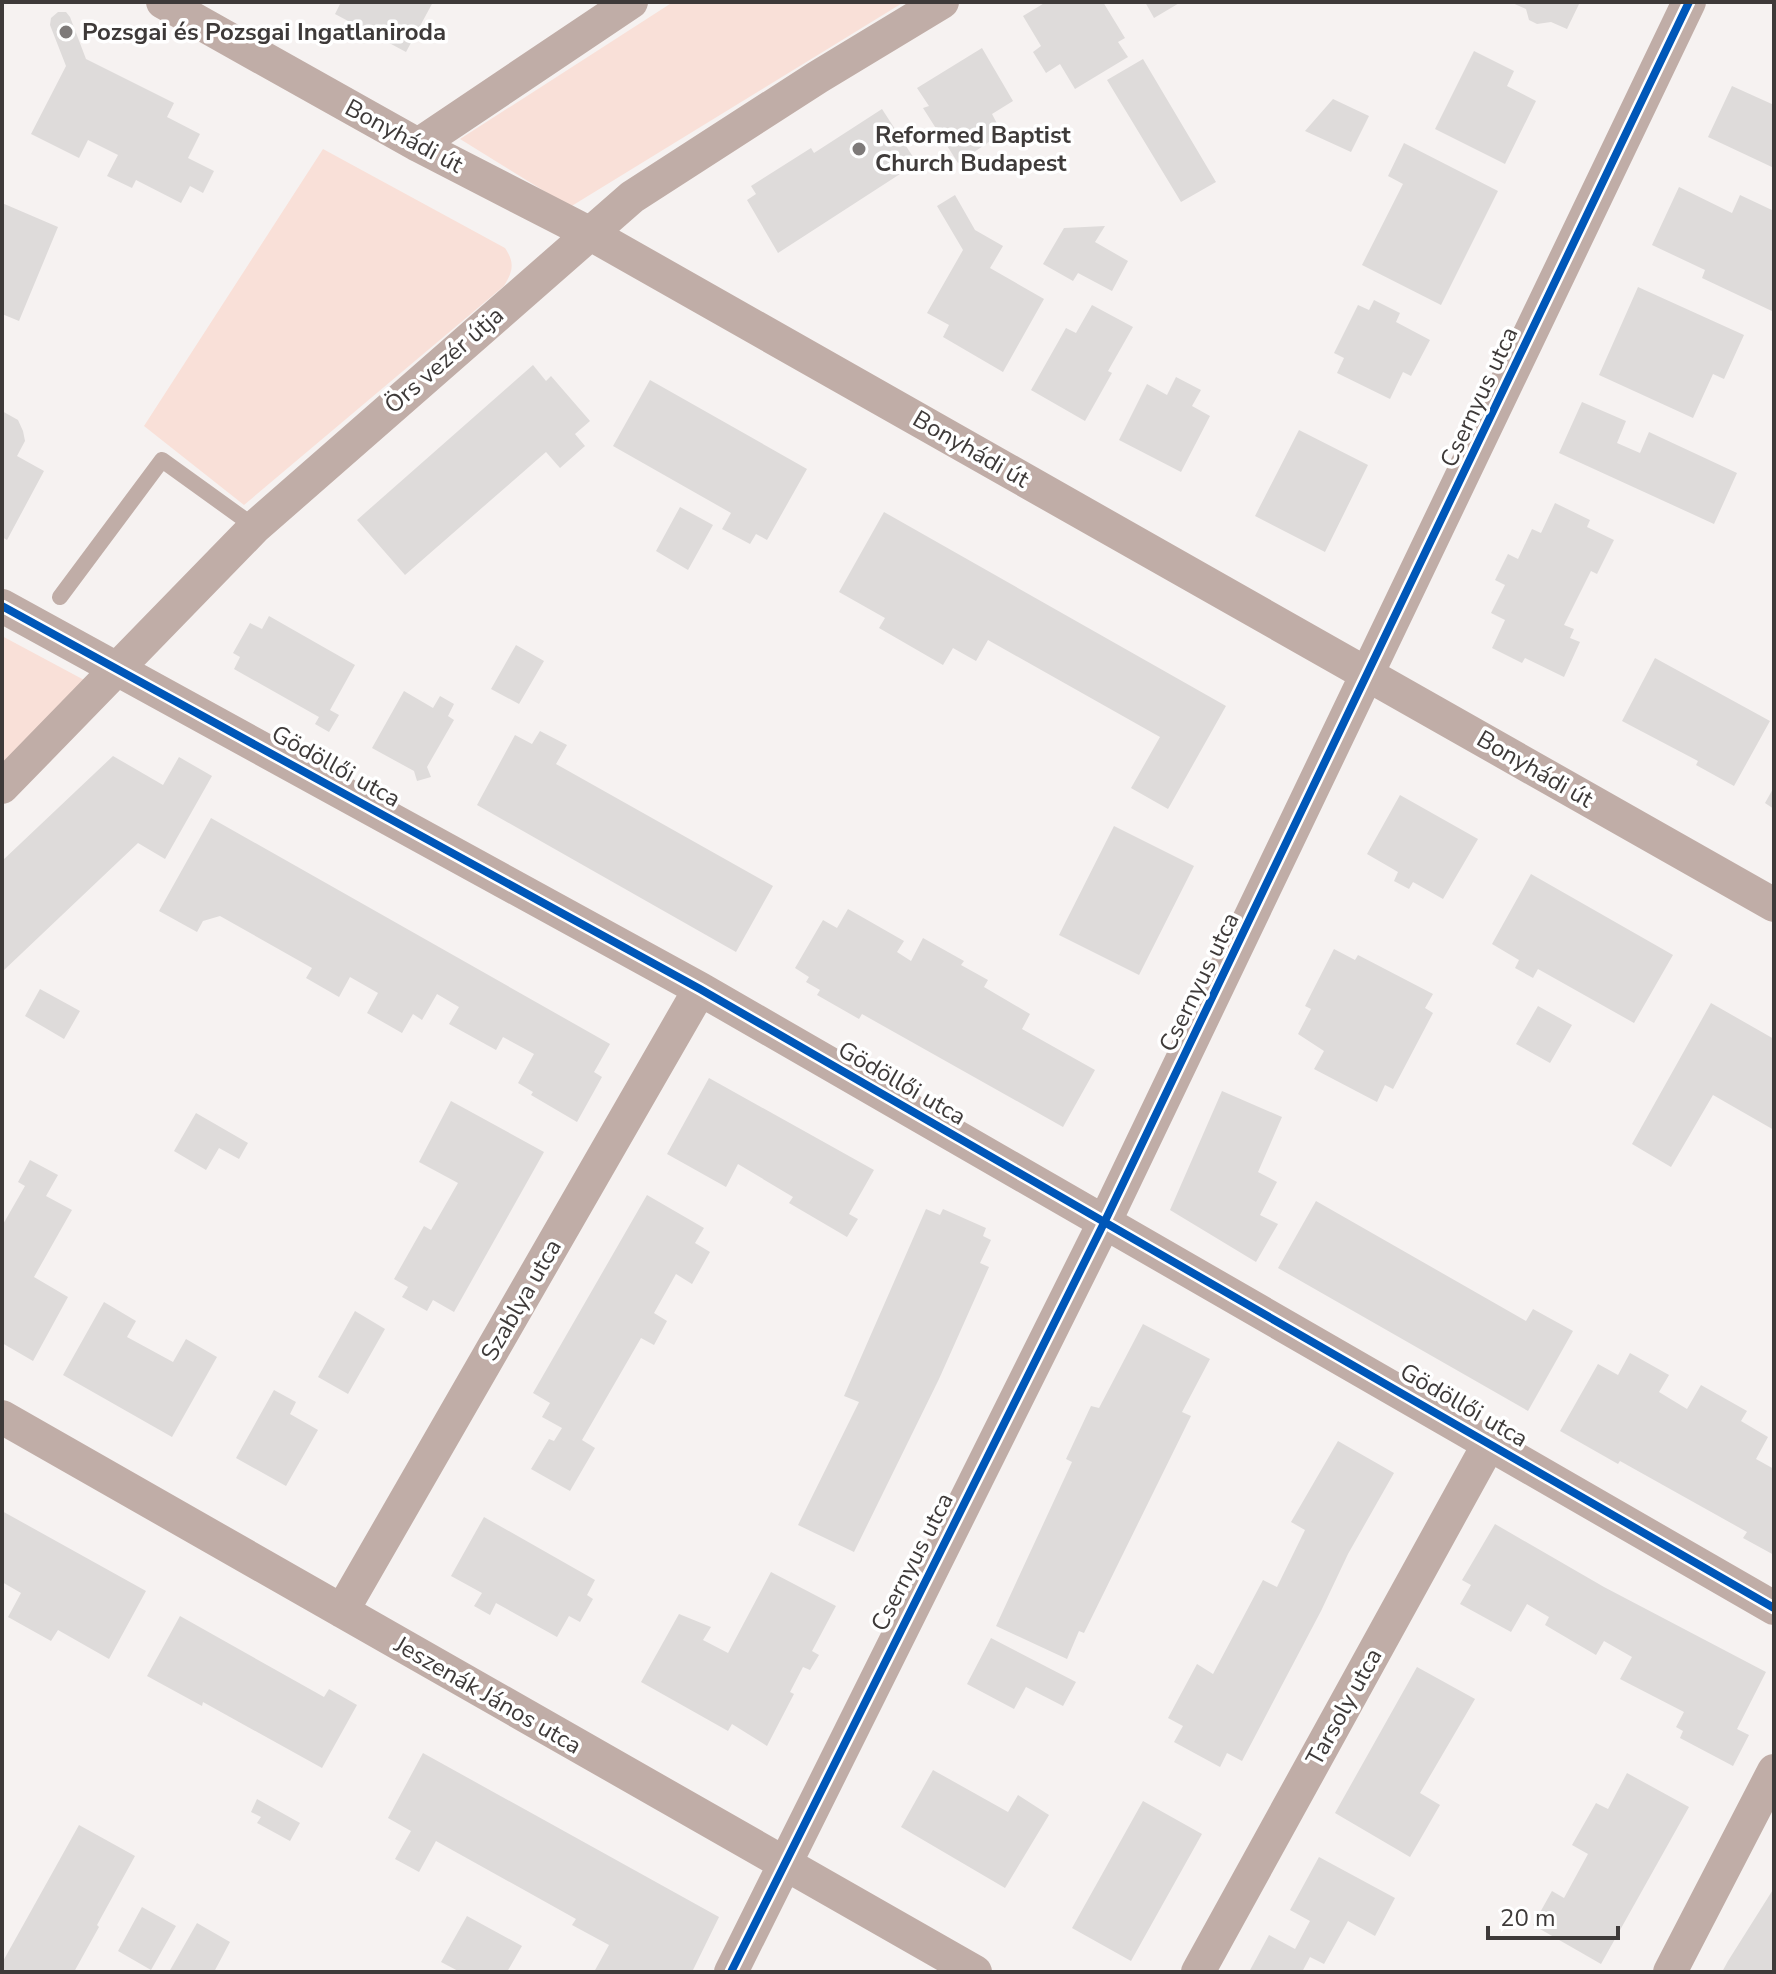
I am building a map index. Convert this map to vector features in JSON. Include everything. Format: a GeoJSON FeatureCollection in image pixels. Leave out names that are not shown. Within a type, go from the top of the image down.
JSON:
{"type":"FeatureCollection","features":[{"type":"Feature","properties":{"kind":"street","name":"Bonyhádi út"},"geometry":{"type":"LineString","coordinates":[[163,2],[418,145],[589,233],[1774,905]]}},
{"type":"Feature","properties":{"kind":"street"},"geometry":{"type":"LineString","coordinates":[[418,145],[631,2]]}},
{"type":"Feature","properties":{"kind":"street","name":"Örs vezér útja"},"geometry":{"type":"LineString","coordinates":[[2,787],[255,527],[632,197],[818,77],[942,2]]}},
{"type":"Feature","properties":{"kind":"street","name":"Csernyus utca"},"geometry":{"type":"LineString","coordinates":[[731,1972],[1104,1223],[1689,2]]}},
{"type":"Feature","properties":{"kind":"street","name":"Gödöllői utca"},"geometry":{"type":"LineString","coordinates":[[2,606],[700,989],[1774,1608]]}},
{"type":"Feature","properties":{"kind":"street","name":"Szablya utca"},"geometry":{"type":"LineString","coordinates":[[342,1611],[700,989]]}},
{"type":"Feature","properties":{"kind":"street","name":"Jeszenák János utca"},"geometry":{"type":"LineString","coordinates":[[2,1417],[975,1972]]}},
{"type":"Feature","properties":{"kind":"street","name":"Tarsoly utca"},"geometry":{"type":"LineString","coordinates":[[1198,1972],[1490,1442]]}},
{"type":"Feature","properties":{"kind":"street"},"geometry":{"type":"LineString","coordinates":[[1670,1972],[1774,1771]]}},
{"type":"Feature","properties":{"kind":"lane"},"geometry":{"type":"LineString","coordinates":[[60,597],[162,460],[255,527]]}},
{"type":"Feature","properties":{"kind":"shaded area"},"geometry":{"type":"Polygon","coordinates":[[[673,2],[904,2],[570,207],[460,139],[673,2]]]}},
{"type":"Feature","properties":{"kind":"shaded area"},"geometry":{"type":"Polygon","coordinates":[[[323,149],[505,248],[511,271],[504,286],[244,505],[144,426],[323,149]]]}},
{"type":"Feature","properties":{"kind":"shaded area"},"geometry":{"type":"Polygon","coordinates":[[[2,636],[86,681],[2,778],[2,636]]]}},
{"type":"Feature","properties":{"kind":"building"},"geometry":{"type":"Polygon","coordinates":[[[341,2],[433,2],[406,52],[335,14],[341,2]]]}},
{"type":"Feature","properties":{"kind":"building"},"geometry":{"type":"Polygon","coordinates":[[[1046,2],[1103,2],[1125,38],[1118,42],[1128,57],[1075,89],[1060,64],[1046,73],[1033,52],[1041,46],[1023,16],[1046,2]]]}},
{"type":"Feature","properties":{"kind":"building"},"geometry":{"type":"Polygon","coordinates":[[[1145,2],[1181,2],[1154,18],[1145,2]]]}},
{"type":"Feature","properties":{"kind":"building"},"geometry":{"type":"Polygon","coordinates":[[[1510,2],[1580,2],[1567,29],[1551,22],[1537,24],[1529,20],[1526,9],[1510,2]]]}},
{"type":"Feature","properties":{"kind":"building"},"geometry":{"type":"Polygon","coordinates":[[[58,12],[66,12],[70,17],[86,59],[174,103],[167,117],[200,134],[188,158],[214,171],[203,193],[190,186],[181,203],[136,180],[132,188],[107,176],[118,155],[88,140],[79,158],[31,134],[66,66],[50,25],[51,18],[58,12]]]}},
{"type":"Feature","properties":{"kind":"building"},"geometry":{"type":"Polygon","coordinates":[[[982,48],[1013,101],[992,114],[1002,133],[958,163],[923,108],[929,106],[917,88],[982,48]]]}},
{"type":"Feature","properties":{"kind":"building"},"geometry":{"type":"Polygon","coordinates":[[[1474,51],[1514,71],[1507,86],[1536,101],[1505,164],[1435,129],[1474,51]]]}},
{"type":"Feature","properties":{"kind":"building"},"geometry":{"type":"Polygon","coordinates":[[[1143,59],[1216,182],[1181,202],[1107,80],[1143,59]]]}},
{"type":"Feature","properties":{"kind":"building"},"geometry":{"type":"Polygon","coordinates":[[[1732,86],[1774,105],[1774,168],[1708,137],[1732,86]]]}},
{"type":"Feature","properties":{"kind":"building"},"geometry":{"type":"Polygon","coordinates":[[[1333,99],[1369,116],[1351,152],[1305,131],[1333,99]]]}},
{"type":"Feature","properties":{"kind":"building"},"geometry":{"type":"Polygon","coordinates":[[[882,109],[917,163],[778,253],[747,200],[756,194],[751,186],[811,148],[814,153],[882,109]]]}},
{"type":"Feature","properties":{"kind":"building"},"geometry":{"type":"Polygon","coordinates":[[[1404,143],[1498,191],[1441,305],[1362,265],[1403,184],[1388,176],[1404,143]]]}},
{"type":"Feature","properties":{"kind":"building"},"geometry":{"type":"Polygon","coordinates":[[[1679,187],[1732,213],[1740,195],[1774,211],[1774,312],[1702,278],[1705,270],[1652,245],[1679,187]]]}},
{"type":"Feature","properties":{"kind":"building"},"geometry":{"type":"Polygon","coordinates":[[[955,195],[975,230],[1003,246],[990,268],[1044,299],[1003,372],[943,337],[949,325],[927,313],[963,250],[937,206],[955,195]]]}},
{"type":"Feature","properties":{"kind":"building"},"geometry":{"type":"Polygon","coordinates":[[[2,203],[58,227],[19,321],[2,314],[2,203]]]}},
{"type":"Feature","properties":{"kind":"building"},"geometry":{"type":"Polygon","coordinates":[[[1105,226],[1095,242],[1128,261],[1112,291],[1078,273],[1073,281],[1043,264],[1064,228],[1105,226]]]}},
{"type":"Feature","properties":{"kind":"building"},"geometry":{"type":"Polygon","coordinates":[[[1638,287],[1744,335],[1724,379],[1713,374],[1693,418],[1599,375],[1638,287]]]}},
{"type":"Feature","properties":{"kind":"building"},"geometry":{"type":"Polygon","coordinates":[[[1374,300],[1400,313],[1396,322],[1430,340],[1411,376],[1403,372],[1390,399],[1337,373],[1344,358],[1334,353],[1358,305],[1369,310],[1374,300]]]}},
{"type":"Feature","properties":{"kind":"building"},"geometry":{"type":"Polygon","coordinates":[[[1092,305],[1133,327],[1085,421],[1031,390],[1066,328],[1076,333],[1092,305]]]}},
{"type":"Feature","properties":{"kind":"building"},"geometry":{"type":"Polygon","coordinates":[[[533,365],[546,381],[551,376],[590,421],[575,434],[585,446],[560,468],[546,452],[405,575],[357,520],[533,365]]]}},
{"type":"Feature","properties":{"kind":"building"},"geometry":{"type":"Polygon","coordinates":[[[1176,377],[1201,390],[1192,406],[1210,416],[1181,472],[1119,440],[1147,384],[1167,395],[1176,377]]]}},
{"type":"Feature","properties":{"kind":"building"},"geometry":{"type":"Polygon","coordinates":[[[650,380],[807,469],[767,540],[756,534],[750,544],[722,529],[731,513],[613,446],[650,380]]]}},
{"type":"Feature","properties":{"kind":"building"},"geometry":{"type":"Polygon","coordinates":[[[1582,402],[1626,421],[1617,443],[1640,453],[1649,432],[1737,473],[1714,524],[1559,453],[1582,402]]]}},
{"type":"Feature","properties":{"kind":"building"},"geometry":{"type":"Polygon","coordinates":[[[2,411],[18,420],[23,431],[25,441],[17,456],[44,471],[7,540],[2,537],[2,411]]]}},
{"type":"Feature","properties":{"kind":"building"},"geometry":{"type":"Polygon","coordinates":[[[1299,430],[1368,465],[1325,552],[1255,516],[1299,430]]]}},
{"type":"Feature","properties":{"kind":"building"},"geometry":{"type":"Polygon","coordinates":[[[1555,503],[1590,520],[1587,527],[1614,540],[1597,574],[1591,571],[1564,625],[1574,629],[1570,638],[1580,642],[1564,677],[1525,658],[1522,663],[1492,648],[1505,620],[1491,613],[1505,585],[1495,580],[1508,554],[1518,559],[1532,529],[1541,533],[1555,503]]]}},
{"type":"Feature","properties":{"kind":"building"},"geometry":{"type":"Polygon","coordinates":[[[680,507],[713,525],[688,570],[656,551],[680,507]]]}},
{"type":"Feature","properties":{"kind":"building"},"geometry":{"type":"Polygon","coordinates":[[[884,512],[1226,706],[1168,809],[1131,788],[1160,737],[988,640],[976,661],[953,648],[943,665],[879,628],[885,618],[839,592],[884,512]]]}},
{"type":"Feature","properties":{"kind":"building"},"geometry":{"type":"Polygon","coordinates":[[[269,616],[355,665],[330,710],[339,715],[329,732],[315,724],[319,717],[234,669],[240,657],[233,653],[250,623],[262,629],[269,616]]]}},
{"type":"Feature","properties":{"kind":"building"},"geometry":{"type":"Polygon","coordinates":[[[516,645],[544,661],[519,704],[491,689],[516,645]]]}},
{"type":"Feature","properties":{"kind":"building"},"geometry":{"type":"Polygon","coordinates":[[[1655,658],[1770,721],[1734,786],[1696,765],[1698,761],[1622,721],[1655,658]]]}},
{"type":"Feature","properties":{"kind":"building"},"geometry":{"type":"Polygon","coordinates":[[[404,691],[433,708],[440,696],[454,704],[448,716],[454,720],[427,767],[431,777],[417,781],[414,771],[372,748],[404,691]]]}},
{"type":"Feature","properties":{"kind":"building"},"geometry":{"type":"Polygon","coordinates":[[[540,731],[567,745],[556,764],[773,886],[736,952],[477,805],[515,735],[532,744],[540,731]]]}},
{"type":"Feature","properties":{"kind":"building"},"geometry":{"type":"Polygon","coordinates":[[[113,756],[163,785],[179,757],[212,776],[165,859],[138,843],[2,972],[2,861],[113,756]]]}},
{"type":"Feature","properties":{"kind":"building"},"geometry":{"type":"Polygon","coordinates":[[[1774,787],[1774,809],[1765,803],[1774,787]]]}},
{"type":"Feature","properties":{"kind":"building"},"geometry":{"type":"Polygon","coordinates":[[[1400,795],[1478,839],[1443,899],[1413,882],[1409,889],[1394,881],[1398,872],[1367,854],[1400,795]]]}},
{"type":"Feature","properties":{"kind":"building"},"geometry":{"type":"Polygon","coordinates":[[[211,818],[610,1044],[594,1072],[602,1077],[577,1122],[531,1095],[533,1092],[518,1083],[534,1054],[503,1037],[496,1050],[449,1024],[459,1007],[437,994],[422,1020],[413,1014],[402,1033],[367,1013],[378,993],[350,977],[339,997],[306,978],[312,968],[220,916],[203,921],[197,932],[159,911],[211,818]]]}},
{"type":"Feature","properties":{"kind":"building"},"geometry":{"type":"Polygon","coordinates":[[[1114,826],[1194,866],[1139,975],[1059,935],[1114,826]]]}},
{"type":"Feature","properties":{"kind":"building"},"geometry":{"type":"Polygon","coordinates":[[[1531,874],[1673,955],[1634,1023],[1538,969],[1533,978],[1515,968],[1519,960],[1492,944],[1531,874]]]}},
{"type":"Feature","properties":{"kind":"building"},"geometry":{"type":"Polygon","coordinates":[[[848,909],[904,941],[897,952],[911,961],[923,938],[964,961],[961,965],[988,980],[984,987],[1030,1014],[1022,1029],[1095,1070],[1063,1127],[862,1014],[859,1019],[817,995],[820,990],[806,982],[809,977],[795,968],[823,920],[837,928],[848,909]]]}},
{"type":"Feature","properties":{"kind":"building"},"geometry":{"type":"Polygon","coordinates":[[[1334,949],[1355,960],[1358,955],[1433,994],[1425,1008],[1433,1013],[1393,1089],[1385,1085],[1377,1102],[1314,1069],[1324,1051],[1298,1034],[1311,1009],[1305,1006],[1334,949]]]}},
{"type":"Feature","properties":{"kind":"building"},"geometry":{"type":"Polygon","coordinates":[[[40,989],[80,1011],[64,1039],[25,1016],[40,989]]]}},
{"type":"Feature","properties":{"kind":"building"},"geometry":{"type":"Polygon","coordinates":[[[1711,1003],[1774,1039],[1774,1130],[1713,1095],[1671,1167],[1632,1144],[1711,1003]]]}},
{"type":"Feature","properties":{"kind":"building"},"geometry":{"type":"Polygon","coordinates":[[[1538,1006],[1572,1025],[1550,1063],[1516,1044],[1538,1006]]]}},
{"type":"Feature","properties":{"kind":"building"},"geometry":{"type":"Polygon","coordinates":[[[709,1078],[874,1170],[849,1214],[858,1219],[847,1237],[789,1203],[793,1197],[738,1164],[726,1187],[667,1154],[709,1078]]]}},
{"type":"Feature","properties":{"kind":"building"},"geometry":{"type":"Polygon","coordinates":[[[1222,1091],[1282,1117],[1258,1172],[1277,1182],[1260,1215],[1278,1224],[1256,1262],[1170,1210],[1222,1091]]]}},
{"type":"Feature","properties":{"kind":"building"},"geometry":{"type":"Polygon","coordinates":[[[451,1101],[544,1152],[454,1312],[433,1300],[427,1311],[402,1297],[408,1287],[394,1279],[424,1226],[431,1230],[458,1183],[419,1162],[451,1101]]]}},
{"type":"Feature","properties":{"kind":"building"},"geometry":{"type":"Polygon","coordinates":[[[196,1113],[248,1143],[239,1159],[219,1148],[206,1170],[174,1151],[196,1113]]]}},
{"type":"Feature","properties":{"kind":"building"},"geometry":{"type":"Polygon","coordinates":[[[30,1160],[58,1175],[46,1196],[72,1210],[34,1277],[68,1297],[33,1361],[2,1343],[2,1226],[25,1186],[18,1182],[30,1160]]]}},
{"type":"Feature","properties":{"kind":"building"},"geometry":{"type":"Polygon","coordinates":[[[647,1195],[704,1228],[695,1243],[710,1252],[692,1284],[676,1274],[654,1313],[667,1321],[654,1345],[641,1338],[582,1440],[595,1448],[570,1491],[531,1469],[549,1439],[554,1441],[562,1428],[542,1417],[550,1403],[533,1393],[647,1195]]]}},
{"type":"Feature","properties":{"kind":"building"},"geometry":{"type":"Polygon","coordinates":[[[1316,1201],[1526,1321],[1533,1309],[1573,1331],[1528,1411],[1278,1268],[1316,1201]]]}},
{"type":"Feature","properties":{"kind":"building"},"geometry":{"type":"Polygon","coordinates":[[[926,1209],[940,1215],[943,1209],[986,1228],[983,1236],[991,1240],[980,1263],[989,1267],[939,1379],[854,1552],[798,1525],[859,1402],[844,1396],[926,1209]]]}},
{"type":"Feature","properties":{"kind":"building"},"geometry":{"type":"Polygon","coordinates":[[[104,1302],[136,1321],[127,1337],[173,1362],[186,1339],[217,1357],[172,1437],[63,1375],[104,1302]]]}},
{"type":"Feature","properties":{"kind":"building"},"geometry":{"type":"Polygon","coordinates":[[[355,1311],[385,1329],[348,1394],[318,1377],[355,1311]]]}},
{"type":"Feature","properties":{"kind":"building"},"geometry":{"type":"Polygon","coordinates":[[[1143,1324],[1210,1359],[1182,1412],[1191,1416],[1084,1633],[1079,1631],[1067,1659],[996,1626],[1072,1462],[1066,1459],[1091,1406],[1099,1408],[1143,1324]]]}},
{"type":"Feature","properties":{"kind":"building"},"geometry":{"type":"Polygon","coordinates":[[[1630,1353],[1669,1375],[1659,1392],[1687,1409],[1701,1385],[1747,1411],[1741,1421],[1768,1437],[1756,1459],[1774,1469],[1774,1555],[1743,1538],[1747,1532],[1560,1431],[1598,1364],[1618,1375],[1630,1353]]]}},
{"type":"Feature","properties":{"kind":"building"},"geometry":{"type":"Polygon","coordinates":[[[274,1390],[296,1402],[290,1414],[318,1430],[286,1486],[236,1458],[274,1390]]]}},
{"type":"Feature","properties":{"kind":"building"},"geometry":{"type":"Polygon","coordinates":[[[1338,1441],[1394,1473],[1348,1554],[1242,1761],[1227,1753],[1220,1767],[1174,1742],[1183,1726],[1168,1718],[1197,1664],[1213,1674],[1263,1580],[1277,1587],[1305,1530],[1291,1522],[1338,1441]]]}},
{"type":"Feature","properties":{"kind":"building"},"geometry":{"type":"Polygon","coordinates":[[[2,1511],[146,1591],[109,1659],[58,1630],[51,1641],[8,1617],[21,1593],[2,1582],[2,1511]]]}},
{"type":"Feature","properties":{"kind":"building"},"geometry":{"type":"Polygon","coordinates":[[[484,1517],[595,1580],[587,1595],[593,1599],[580,1622],[569,1616],[557,1637],[496,1603],[490,1615],[474,1606],[482,1593],[451,1576],[484,1517]]]}},
{"type":"Feature","properties":{"kind":"building"},"geometry":{"type":"Polygon","coordinates":[[[1495,1524],[1604,1587],[1766,1672],[1737,1729],[1749,1735],[1733,1766],[1680,1738],[1683,1731],[1676,1727],[1684,1712],[1620,1679],[1632,1657],[1604,1641],[1596,1655],[1545,1625],[1549,1617],[1527,1604],[1511,1632],[1460,1604],[1471,1585],[1462,1580],[1495,1524]]]}},
{"type":"Feature","properties":{"kind":"building"},"geometry":{"type":"Polygon","coordinates":[[[771,1572],[836,1606],[812,1651],[819,1655],[810,1670],[803,1667],[790,1692],[794,1694],[767,1746],[732,1724],[728,1731],[641,1682],[679,1614],[711,1627],[703,1640],[728,1653],[771,1572]]]}},
{"type":"Feature","properties":{"kind":"building"},"geometry":{"type":"Polygon","coordinates":[[[180,1616],[324,1697],[329,1689],[357,1705],[322,1768],[203,1702],[202,1706],[147,1676],[180,1616]]]}},
{"type":"Feature","properties":{"kind":"building"},"geometry":{"type":"Polygon","coordinates":[[[991,1638],[1076,1682],[1063,1706],[1026,1687],[1014,1709],[967,1684],[991,1638]]]}},
{"type":"Feature","properties":{"kind":"building"},"geometry":{"type":"Polygon","coordinates":[[[1417,1667],[1475,1699],[1420,1793],[1440,1805],[1410,1857],[1335,1813],[1417,1667]]]}},
{"type":"Feature","properties":{"kind":"building"},"geometry":{"type":"Polygon","coordinates":[[[423,1753],[719,1917],[692,1972],[594,1972],[609,1945],[572,1925],[576,1919],[436,1841],[419,1872],[395,1859],[411,1831],[388,1818],[423,1753]]]}},
{"type":"Feature","properties":{"kind":"building"},"geometry":{"type":"Polygon","coordinates":[[[933,1770],[1008,1812],[1018,1795],[1049,1815],[1005,1888],[901,1827],[933,1770]]]}},
{"type":"Feature","properties":{"kind":"building"},"geometry":{"type":"Polygon","coordinates":[[[1627,1773],[1689,1807],[1601,1964],[1533,1925],[1552,1891],[1564,1898],[1588,1854],[1572,1845],[1596,1803],[1608,1809],[1627,1773]]]}},
{"type":"Feature","properties":{"kind":"building"},"geometry":{"type":"Polygon","coordinates":[[[257,1799],[300,1823],[290,1841],[257,1823],[261,1817],[251,1812],[257,1799]]]}},
{"type":"Feature","properties":{"kind":"building"},"geometry":{"type":"Polygon","coordinates":[[[1143,1801],[1202,1834],[1131,1961],[1072,1928],[1143,1801]]]}},
{"type":"Feature","properties":{"kind":"building"},"geometry":{"type":"Polygon","coordinates":[[[79,1825],[135,1856],[97,1925],[99,1927],[74,1972],[2,1972],[2,1963],[79,1825]]]}},
{"type":"Feature","properties":{"kind":"building"},"geometry":{"type":"Polygon","coordinates":[[[1319,1857],[1395,1898],[1375,1936],[1348,1921],[1324,1964],[1310,1957],[1302,1972],[1249,1972],[1269,1935],[1295,1949],[1310,1921],[1290,1910],[1319,1857]]]}},
{"type":"Feature","properties":{"kind":"building"},"geometry":{"type":"Polygon","coordinates":[[[1774,1888],[1774,1972],[1722,1972],[1728,1961],[1774,1888]]]}},
{"type":"Feature","properties":{"kind":"building"},"geometry":{"type":"Polygon","coordinates":[[[142,1907],[176,1926],[151,1970],[118,1951],[142,1907]]]}},
{"type":"Feature","properties":{"kind":"building"},"geometry":{"type":"Polygon","coordinates":[[[467,1916],[522,1946],[507,1972],[460,1972],[441,1962],[467,1916]]]}},
{"type":"Feature","properties":{"kind":"building"},"geometry":{"type":"Polygon","coordinates":[[[197,1923],[230,1942],[214,1972],[169,1972],[197,1923]]]}},
{"type":"Feature","properties":{"kind":"cycle path"},"geometry":{"type":"LineString","coordinates":[[731,1972],[1104,1223],[1689,2]]}},
{"type":"Feature","properties":{"kind":"cycle path"},"geometry":{"type":"LineString","coordinates":[[2,606],[700,989],[1774,1608]]}},
{"type":"Feature","properties":{"kind":"place","name":"Pozsgai és Pozsgai Ingatlaniroda"},"geometry":{"type":"Point","coordinates":[66,32]}},
{"type":"Feature","properties":{"kind":"place","name":"Reformed Baptist Church Budapest"},"geometry":{"type":"Point","coordinates":[859,149]}}]}
